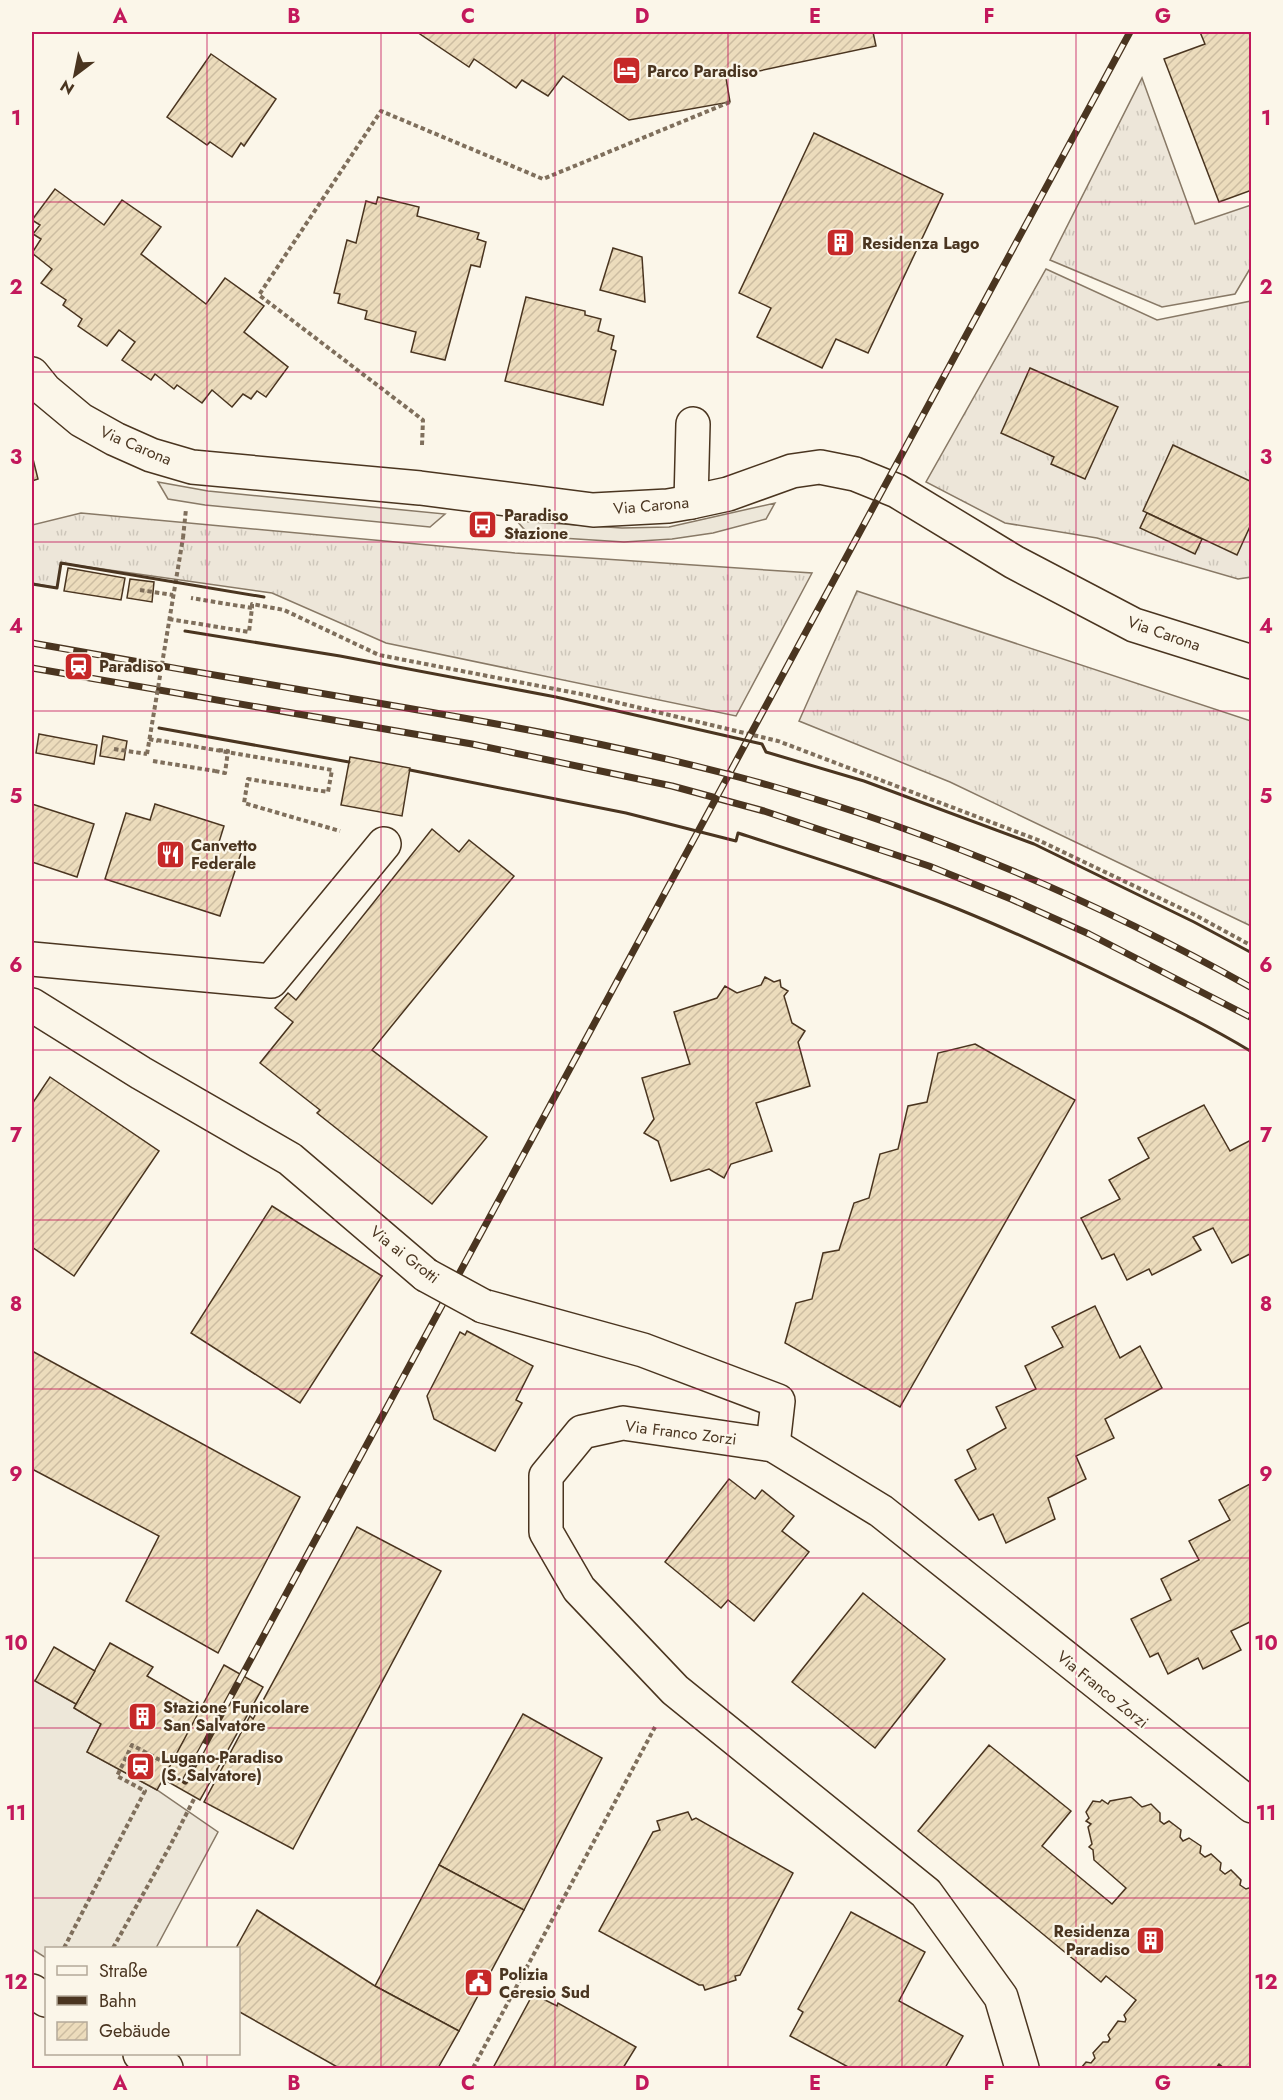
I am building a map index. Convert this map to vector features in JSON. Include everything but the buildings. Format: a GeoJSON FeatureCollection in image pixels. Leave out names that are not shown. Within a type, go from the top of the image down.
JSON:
{"type":"FeatureCollection","features":[{"type":"Feature","properties":{"kind":"street","name":"Via Carona"},"geometry":{"type":"LineString","coordinates":[[32,374],[45,390],[81,420],[151,455],[192,466],[420,488],[593,510],[668,506],[691,502],[728,494],[792,471],[820,467],[855,474],[897,491],[1014,562],[1134,625],[1251,662]]}},
{"type":"Feature","properties":{"kind":"street"},"geometry":{"type":"LineString","coordinates":[[691,502],[693,424]]}},
{"type":"Feature","properties":{"kind":"street"},"geometry":{"type":"LineString","coordinates":[[32,959],[271,981],[384,844]]}},
{"type":"Feature","properties":{"kind":"street","name":"Via ai Grotti"},"geometry":{"type":"LineString","coordinates":[[32,1005],[141,1073],[290,1159],[426,1275],[483,1306],[643,1350],[778,1401],[773,1445]]}},
{"type":"Feature","properties":{"kind":"street","name":"Via Franco Zorzi"},"geometry":{"type":"LineString","coordinates":[[1022,2068],[1001,1997],[926,1893],[675,1690],[579,1589],[546,1532],[546,1476],[582,1432],[623,1423],[773,1445],[881,1511],[1251,1806]]}},
{"type":"Feature","properties":{"kind":"street"},"geometry":{"type":"LineString","coordinates":[[32,1991],[45,1999]]}},
{"type":"Feature","properties":{"kind":"street"},"geometry":{"type":"LineString","coordinates":[[142,2055],[166,2068]]}},
{"type":"Feature","properties":{"kind":"path"},"geometry":{"type":"LineString","coordinates":[[420,488],[423,420],[259,295],[381,111],[543,178],[730,102]]}},
{"type":"Feature","properties":{"kind":"path"},"geometry":{"type":"LineString","coordinates":[[114,749],[147,754],[186,509]]}},
{"type":"Feature","properties":{"kind":"path"},"geometry":{"type":"LineString","coordinates":[[140,590],[173,595]]}},
{"type":"Feature","properties":{"kind":"path"},"geometry":{"type":"LineString","coordinates":[[191,598],[252,608]]}},
{"type":"Feature","properties":{"kind":"path"},"geometry":{"type":"LineString","coordinates":[[169,619],[249,632],[252,604],[284,610],[379,655],[586,695],[778,741],[1038,840],[1197,916],[1251,946]]}},
{"type":"Feature","properties":{"kind":"path"},"geometry":{"type":"LineString","coordinates":[[149,739],[228,751],[225,773],[153,761]]}},
{"type":"Feature","properties":{"kind":"path"},"geometry":{"type":"LineString","coordinates":[[157,740],[332,770],[328,792],[248,779],[244,803],[384,844]]}},
{"type":"Feature","properties":{"kind":"path"},"geometry":{"type":"LineString","coordinates":[[473,2068],[675,1690]]}},
{"type":"Feature","properties":{"kind":"path"},"geometry":{"type":"LineString","coordinates":[[65,1947],[144,1791],[117,1776],[132,1746],[170,1765]]}},
{"type":"Feature","properties":{"kind":"path"},"geometry":{"type":"LineString","coordinates":[[114,1947],[195,1797]]}},
{"type":"Feature","properties":{"kind":"green space"},"geometry":{"type":"Polygon","coordinates":[[[1142,78],[1195,224],[1251,205],[1251,267],[1235,294],[1162,307],[1050,260],[1142,78]]]}},
{"type":"Feature","properties":{"kind":"green space"},"geometry":{"type":"Polygon","coordinates":[[[1046,269],[1157,320],[1251,301],[1251,577],[1238,579],[1097,538],[1005,523],[926,482],[1046,269]]]}},
{"type":"Feature","properties":{"kind":"green space"},"geometry":{"type":"Polygon","coordinates":[[[81,513],[515,553],[812,573],[736,716],[386,643],[272,593],[61,563],[57,588],[32,583],[32,525],[81,513]]]}},
{"type":"Feature","properties":{"kind":"green space"},"geometry":{"type":"Polygon","coordinates":[[[857,591],[1251,721],[1251,926],[950,782],[799,721],[857,591]]]}},
{"type":"Feature","properties":{"kind":"shaded area"},"geometry":{"type":"Polygon","coordinates":[[[158,482],[208,491],[445,514],[430,527],[205,505],[168,499],[158,482]]]}},
{"type":"Feature","properties":{"kind":"shaded area"},"geometry":{"type":"Polygon","coordinates":[[[775,503],[766,519],[713,533],[672,539],[624,542],[530,536],[517,521],[622,528],[669,527],[775,503]]]}},
{"type":"Feature","properties":{"kind":"shaded area"},"geometry":{"type":"Polygon","coordinates":[[[32,1679],[76,1704],[74,1708],[101,1724],[87,1752],[157,1790],[218,1832],[157,1947],[45,1947],[45,1957],[32,1949],[32,1679]]]}},
{"type":"Feature","properties":{"kind":"railway"},"geometry":{"type":"LineString","coordinates":[[185,1781],[1130,32]]}},
{"type":"Feature","properties":{"kind":"railway"},"geometry":{"type":"LineString","coordinates":[[32,643],[518,728],[618,748],[768,785],[893,825],[1016,872],[1136,927],[1252,988]]}},
{"type":"Feature","properties":{"kind":"railway"},"geometry":{"type":"LineString","coordinates":[[32,668],[472,744],[672,786],[764,811],[929,866],[1011,899],[1089,934],[1252,1018]]}},
{"type":"Feature","properties":{"kind":"wall"},"geometry":{"type":"LineString","coordinates":[[32,584],[57,588],[61,563],[264,597]]}},
{"type":"Feature","properties":{"kind":"wall"},"geometry":{"type":"LineString","coordinates":[[185,631],[340,656],[556,697],[762,744],[766,752],[864,781],[1034,844],[1252,953]]}},
{"type":"Feature","properties":{"kind":"wall"},"geometry":{"type":"LineString","coordinates":[[159,728],[349,762]]}},
{"type":"Feature","properties":{"kind":"wall"},"geometry":{"type":"LineString","coordinates":[[410,770],[626,813],[736,841],[738,833],[849,869],[958,909],[1039,944],[1170,1007],[1252,1052]]}},
{"type":"Feature","properties":{"kind":"place","name":"Parco Paradiso"},"geometry":{"type":"Point","coordinates":[626,71]}},
{"type":"Feature","properties":{"kind":"place","name":"Residenza Lago"},"geometry":{"type":"Point","coordinates":[841,243]}},
{"type":"Feature","properties":{"kind":"place","name":"Paradiso Stazione"},"geometry":{"type":"Point","coordinates":[483,524]}},
{"type":"Feature","properties":{"kind":"place","name":"Paradiso"},"geometry":{"type":"Point","coordinates":[78,666]}},
{"type":"Feature","properties":{"kind":"place","name":"Canvetto Federale"},"geometry":{"type":"Point","coordinates":[170,854]}},
{"type":"Feature","properties":{"kind":"place","name":"Stazione Funicolare San Salvatore"},"geometry":{"type":"Point","coordinates":[142,1716]}},
{"type":"Feature","properties":{"kind":"place","name":"Lugano-Paradiso (S. Salvatore)"},"geometry":{"type":"Point","coordinates":[140,1766]}},
{"type":"Feature","properties":{"kind":"place","name":"Residenza Paradiso"},"geometry":{"type":"Point","coordinates":[1151,1940]}},
{"type":"Feature","properties":{"kind":"place","name":"Polizia Ceresio Sud"},"geometry":{"type":"Point","coordinates":[478,1983]}}]}
